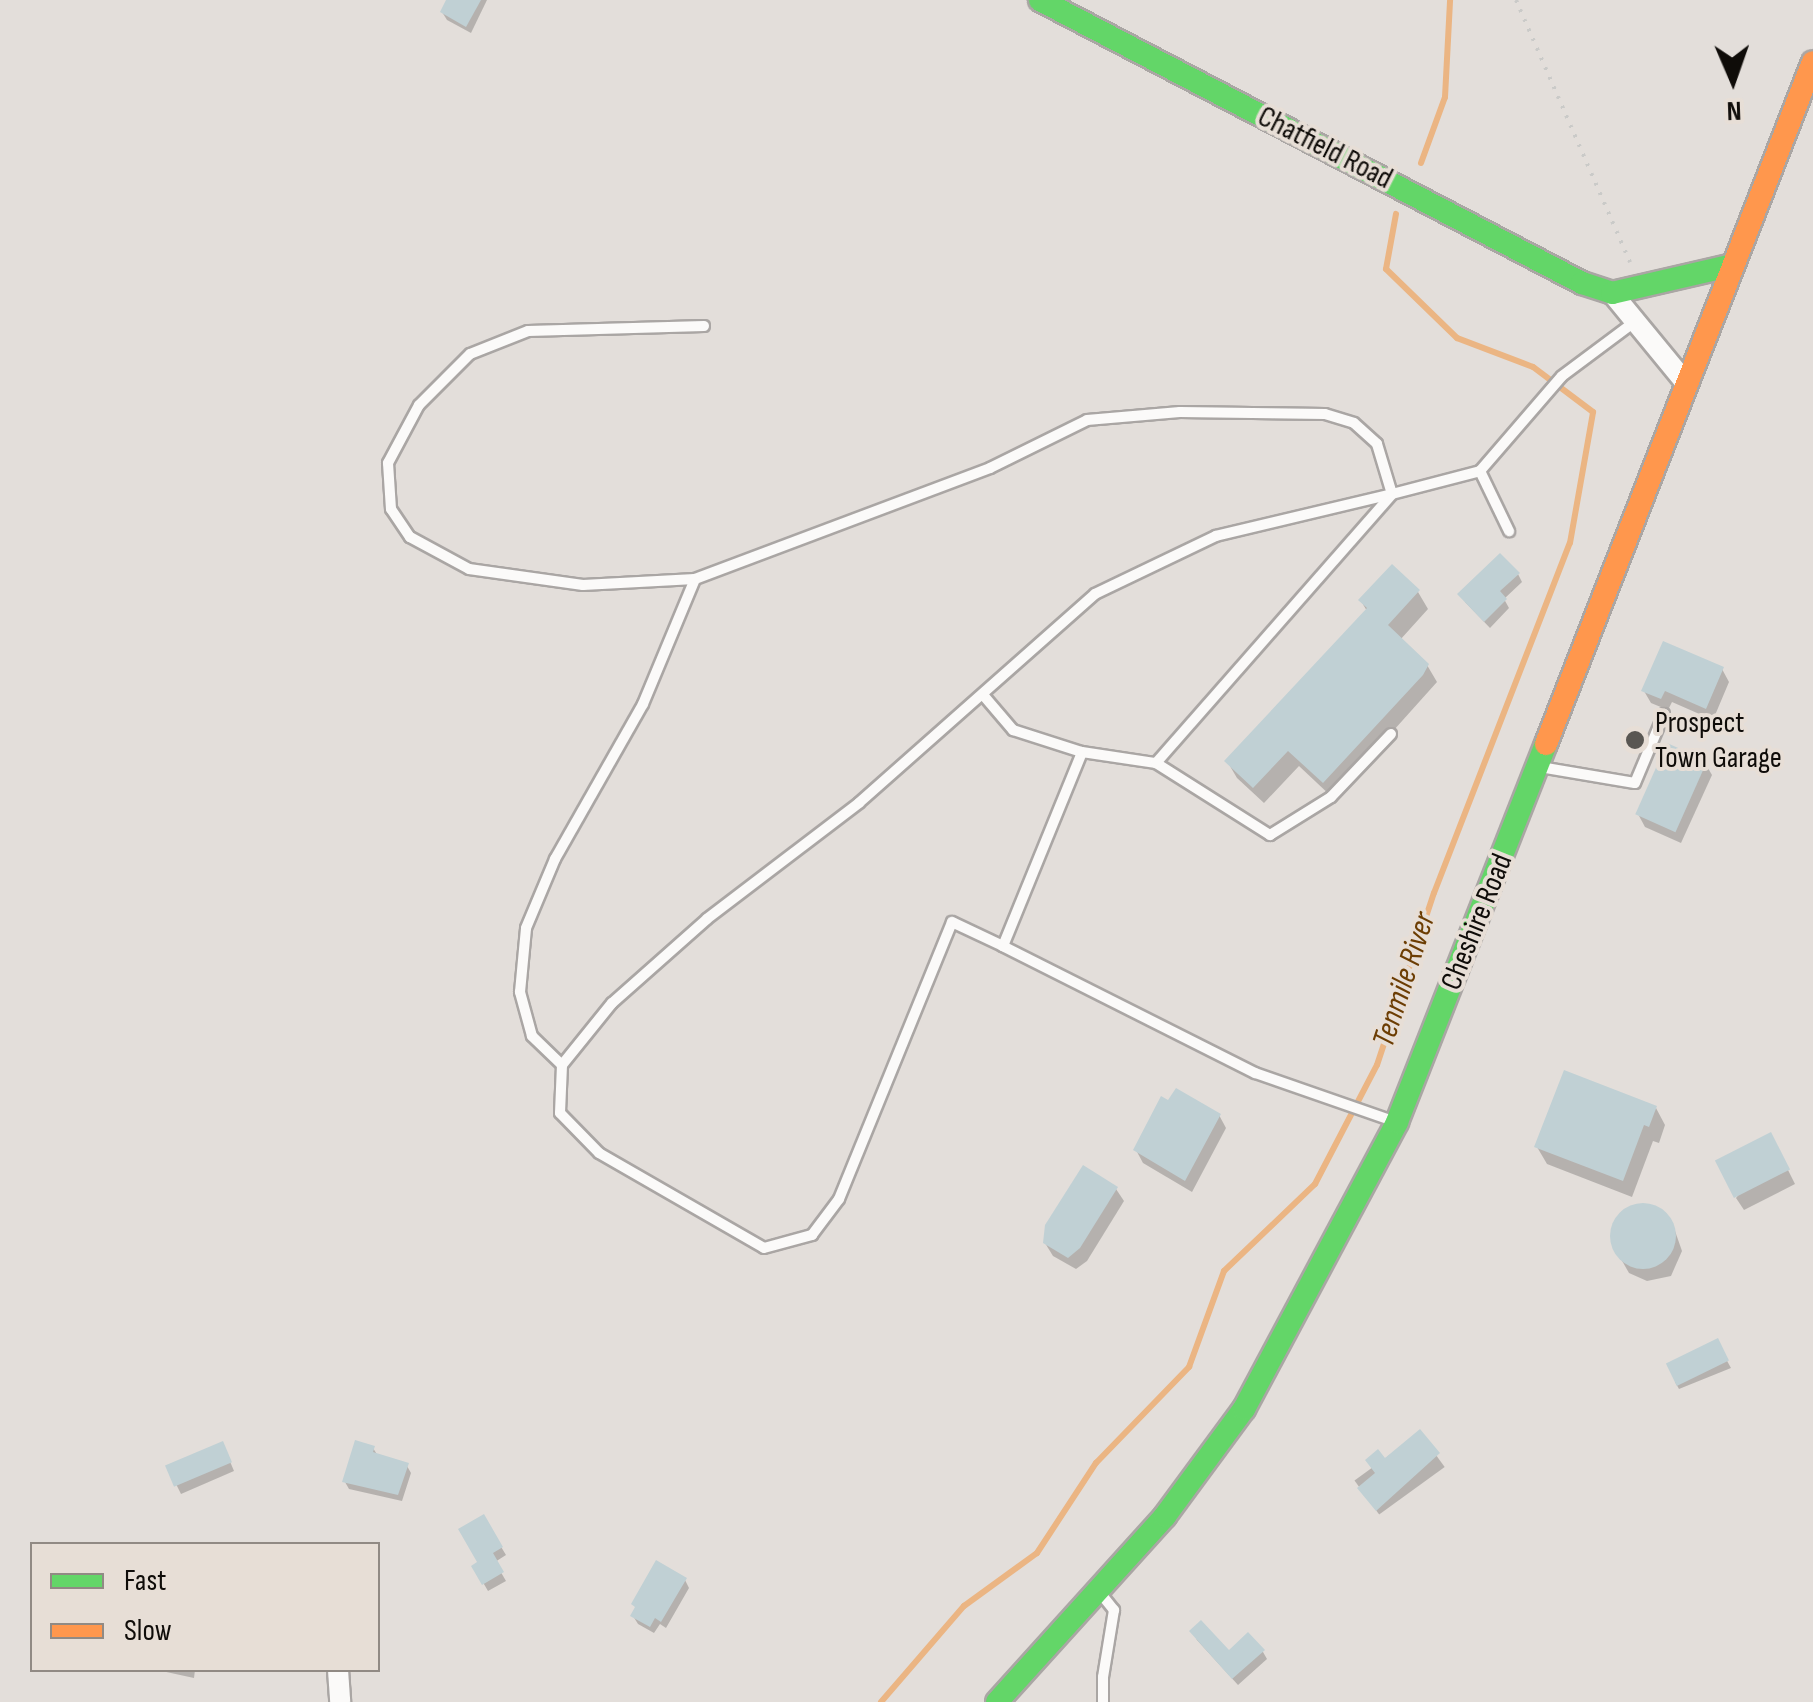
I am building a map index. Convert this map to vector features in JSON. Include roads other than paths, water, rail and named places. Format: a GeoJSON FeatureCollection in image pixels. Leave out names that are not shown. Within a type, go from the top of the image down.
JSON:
{"type":"FeatureCollection","features":[{"type":"Feature","properties":{"kind":"main road","name":"Chatfield Road"},"geometry":{"type":"LineString","coordinates":[[1040,0],[1582,283],[1612,294]]}},
{"type":"Feature","properties":{"kind":"main road","name":"Cheshire Road"},"geometry":{"type":"LineString","coordinates":[[997,1702],[1165,1516],[1244,1410],[1397,1122],[1539,767],[1684,382],[1813,62]]}},
{"type":"Feature","properties":{"kind":"main road"},"geometry":{"type":"LineString","coordinates":[[1612,294],[1730,266]]}},
{"type":"Feature","properties":{"kind":"street","name":"Chatfield Road"},"geometry":{"type":"LineString","coordinates":[[1612,294],[1684,382]]}},
{"type":"Feature","properties":{"kind":"street"},"geometry":{"type":"LineString","coordinates":[[338,1672],[340,1702]]}},
{"type":"Feature","properties":{"kind":"lane"},"geometry":{"type":"LineString","coordinates":[[1397,1122],[1255,1072],[952,922],[839,1199],[812,1236],[764,1248],[599,1153],[560,1113],[562,1065],[612,1003],[707,919],[859,802],[984,696],[1095,594],[1216,536],[1480,471],[1562,376],[1636,320]]}},
{"type":"Feature","properties":{"kind":"lane"},"geometry":{"type":"LineString","coordinates":[[704,326],[528,330],[470,354],[420,406],[388,462],[390,509],[410,537],[469,569],[583,585],[695,578],[990,468],[1087,420],[1180,412],[1325,414],[1354,423],[1377,444],[1392,494]]}},
{"type":"Feature","properties":{"kind":"lane"},"geometry":{"type":"LineString","coordinates":[[1480,471],[1509,530]]}},
{"type":"Feature","properties":{"kind":"lane"},"geometry":{"type":"LineString","coordinates":[[1156,763],[1392,494]]}},
{"type":"Feature","properties":{"kind":"lane"},"geometry":{"type":"LineString","coordinates":[[562,1065],[532,1036],[520,992],[526,928],[555,859],[643,704],[695,578]]}},
{"type":"Feature","properties":{"kind":"lane"},"geometry":{"type":"LineString","coordinates":[[984,696],[1013,730],[1082,752],[1156,763],[1270,835],[1331,796],[1391,734]]}},
{"type":"Feature","properties":{"kind":"lane"},"geometry":{"type":"LineString","coordinates":[[1539,767],[1635,782],[1664,714]]}},
{"type":"Feature","properties":{"kind":"lane"},"geometry":{"type":"LineString","coordinates":[[1003,946],[1082,752]]}},
{"type":"Feature","properties":{"kind":"lane"},"geometry":{"type":"LineString","coordinates":[[1099,1591],[1114,1610],[1114,1628],[1102,1677],[1104,1702]]}},
{"type":"Feature","properties":{"kind":"waterway","name":"Tenmile River"},"geometry":{"type":"LineString","coordinates":[[1421,163],[1445,97],[1450,0]]}},
{"type":"Feature","properties":{"kind":"waterway","name":"Tenmile River"},"geometry":{"type":"LineString","coordinates":[[881,1702],[964,1606],[1037,1553],[1096,1463],[1189,1367],[1224,1271],[1315,1184],[1377,1065],[1434,893],[1570,543],[1593,412],[1533,367],[1457,338],[1386,269],[1396,214]]}},
{"type":"Feature","properties":{"kind":"place","name":"Prospect Town Garage"},"geometry":{"type":"Point","coordinates":[1635,740]}}]}
